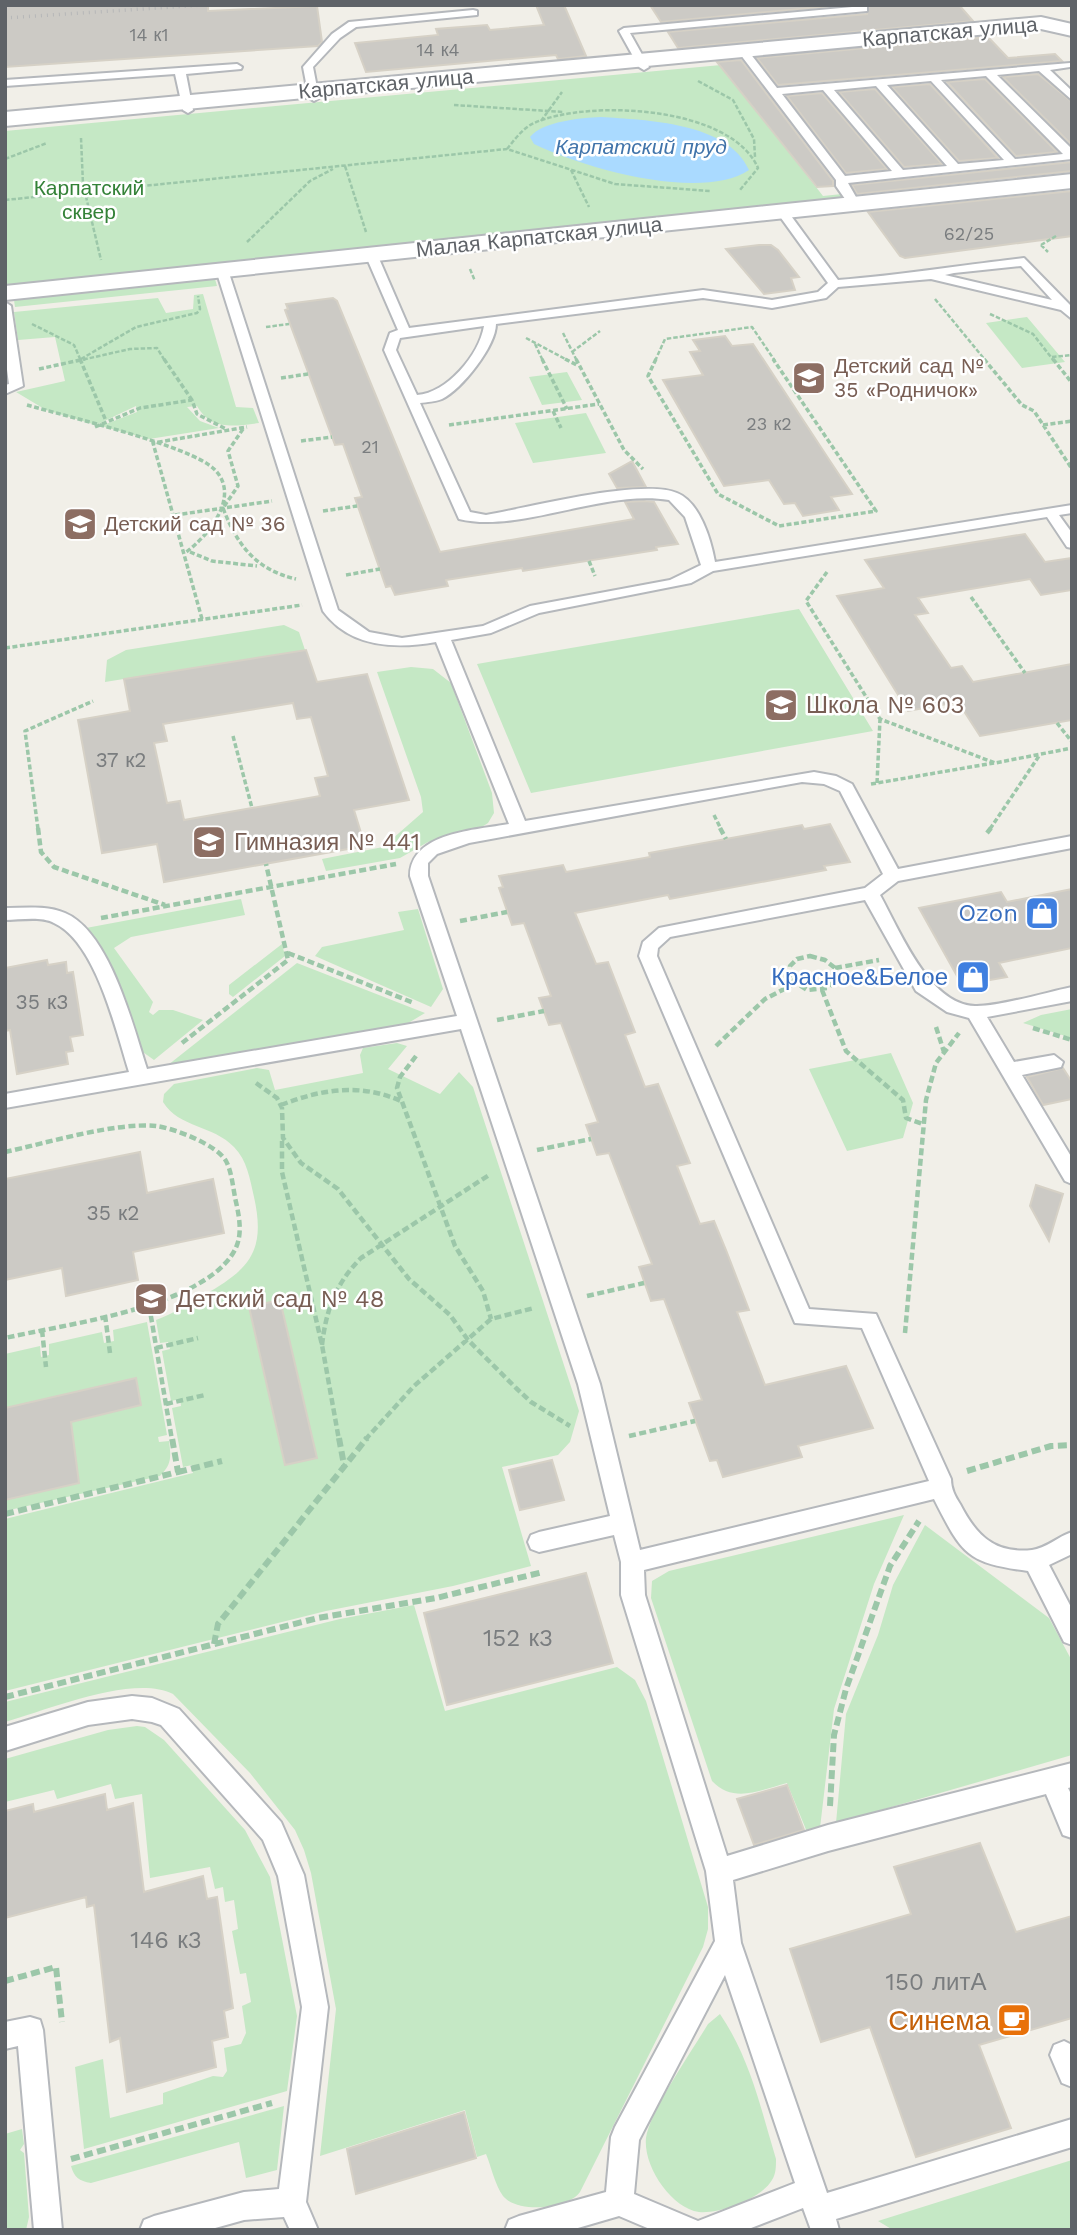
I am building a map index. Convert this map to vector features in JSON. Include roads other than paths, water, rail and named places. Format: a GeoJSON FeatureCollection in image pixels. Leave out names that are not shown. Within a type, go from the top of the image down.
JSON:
{"type":"FeatureCollection","features":[{"type":"Feature","properties":{"kind":"street","name":"Карпатская улица"},"geometry":{"type":"LineString","coordinates":[[5,127],[187,106],[744,54],[1041,23],[1063,28]]}},
{"type":"Feature","properties":{"kind":"street","name":"Карпатская улица"},"geometry":{"type":"LineString","coordinates":[[5,119],[187,106]]}},
{"type":"Feature","properties":{"kind":"street","name":"Малая Карпатская улица"},"geometry":{"type":"LineString","coordinates":[[5,293],[222,270],[369,243],[782,211],[1072,181]]}},
{"type":"Feature","properties":{"kind":"lane"},"geometry":{"type":"LineString","coordinates":[[642,63],[624,31],[863,9]]}},
{"type":"Feature","properties":{"kind":"lane"},"geometry":{"type":"LineString","coordinates":[[313,94],[308,67],[336,36],[353,24],[472,13]]}},
{"type":"Feature","properties":{"kind":"lane"},"geometry":{"type":"LineString","coordinates":[[744,54],[842,180],[842,186],[854,204]]}},
{"type":"Feature","properties":{"kind":"lane"},"geometry":{"type":"LineString","coordinates":[[772,92],[1066,65]]}},
{"type":"Feature","properties":{"kind":"lane"},"geometry":{"type":"LineString","coordinates":[[5,83],[237,66]]}},
{"type":"Feature","properties":{"kind":"lane"},"geometry":{"type":"LineString","coordinates":[[1041,67],[1072,97]]}},
{"type":"Feature","properties":{"kind":"lane"},"geometry":{"type":"LineString","coordinates":[[180,71],[187,106]]}},
{"type":"Feature","properties":{"kind":"lane"},"geometry":{"type":"LineString","coordinates":[[842,180],[1072,156],[988,72]]}},
{"type":"Feature","properties":{"kind":"lane"},"geometry":{"type":"LineString","coordinates":[[934,78],[1012,162]]}},
{"type":"Feature","properties":{"kind":"lane"},"geometry":{"type":"LineString","coordinates":[[879,82],[955,169]]}},
{"type":"Feature","properties":{"kind":"lane"},"geometry":{"type":"LineString","coordinates":[[826,87],[900,174]]}},
{"type":"Feature","properties":{"kind":"lane"},"geometry":{"type":"LineString","coordinates":[[782,211],[835,284]]}},
{"type":"Feature","properties":{"kind":"lane"},"geometry":{"type":"LineString","coordinates":[[369,243],[405,332]]}},
{"type":"Feature","properties":{"kind":"lane"},"geometry":{"type":"LineString","coordinates":[[709,567],[707,549],[682,502],[672,496],[643,494],[486,519],[464,516],[390,350],[394,336],[405,332],[703,294],[772,304],[822,295],[835,284],[923,276],[953,269],[1024,262],[1068,311]]}},
{"type":"Feature","properties":{"kind":"lane"},"geometry":{"type":"LineString","coordinates":[[222,270],[328,601],[338,620],[364,636],[402,643],[486,630],[535,609],[687,580],[709,567],[1072,509]]}},
{"type":"Feature","properties":{"kind":"lane"},"geometry":{"type":"LineString","coordinates":[[923,276],[1068,311]]}},
{"type":"Feature","properties":{"kind":"lane"},"geometry":{"type":"LineString","coordinates":[[5,306],[16,386],[6,390]]}},
{"type":"Feature","properties":{"kind":"lane"},"geometry":{"type":"LineString","coordinates":[[411,400],[442,393],[485,345],[492,332],[491,321]]}},
{"type":"Feature","properties":{"kind":"lane"},"geometry":{"type":"LineString","coordinates":[[1050,513],[1072,544]]}},
{"type":"Feature","properties":{"kind":"lane"},"geometry":{"type":"LineString","coordinates":[[442,637],[519,828]]}},
{"type":"Feature","properties":{"kind":"lane"},"geometry":{"type":"LineString","coordinates":[[818,2210],[728,1943],[719,1871],[633,1595],[632,1562],[589,1384],[419,876],[418,864],[425,854],[439,847],[519,828],[819,776],[835,780],[846,788],[893,876]]}},
{"type":"Feature","properties":{"kind":"lane"},"geometry":{"type":"LineString","coordinates":[[1072,842],[893,876],[870,893],[665,932],[649,946],[648,956],[802,1317],[869,1320],[940,1484],[962,1531],[975,1547],[994,1556],[1035,1561],[1072,1542]]}},
{"type":"Feature","properties":{"kind":"lane"},"geometry":{"type":"LineString","coordinates":[[870,893],[922,986],[953,1007],[975,1013],[1072,993]]}},
{"type":"Feature","properties":{"kind":"lane"},"geometry":{"type":"LineString","coordinates":[[5,914],[42,915],[62,919],[87,942],[103,971],[140,1076]]}},
{"type":"Feature","properties":{"kind":"lane"},"geometry":{"type":"LineString","coordinates":[[975,1013],[1072,1176]]}},
{"type":"Feature","properties":{"kind":"lane"},"geometry":{"type":"LineString","coordinates":[[5,1101],[468,1021]]}},
{"type":"Feature","properties":{"kind":"lane"},"geometry":{"type":"LineString","coordinates":[[1010,1070],[1054,1062]]}},
{"type":"Feature","properties":{"kind":"lane"},"geometry":{"type":"LineString","coordinates":[[632,1562],[940,1484]]}},
{"type":"Feature","properties":{"kind":"lane"},"geometry":{"type":"LineString","coordinates":[[539,1542],[623,1523]]}},
{"type":"Feature","properties":{"kind":"lane"},"geometry":{"type":"LineString","coordinates":[[1035,1561],[1072,1634]]}},
{"type":"Feature","properties":{"kind":"lane"},"geometry":{"type":"LineString","coordinates":[[5,1740],[122,1707],[148,1707],[170,1717],[257,1811],[272,1831],[291,1875],[314,1990],[314,2022],[292,2202],[304,2230]]}},
{"type":"Feature","properties":{"kind":"lane"},"geometry":{"type":"LineString","coordinates":[[719,1871],[828,1838],[1062,1778],[1072,1826]]}},
{"type":"Feature","properties":{"kind":"lane"},"geometry":{"type":"LineString","coordinates":[[619,2202],[625,2137],[728,1943]]}},
{"type":"Feature","properties":{"kind":"lane"},"geometry":{"type":"LineString","coordinates":[[5,2036],[30,2030],[48,2230]]}},
{"type":"Feature","properties":{"kind":"lane"},"geometry":{"type":"LineString","coordinates":[[709,2230],[818,2210],[1072,2133]]}},
{"type":"Feature","properties":{"kind":"lane"},"geometry":{"type":"LineString","coordinates":[[154,2230],[244,2206],[292,2202]]}},
{"type":"Feature","properties":{"kind":"lane"},"geometry":{"type":"LineString","coordinates":[[519,2230],[619,2202],[657,2223],[688,2230]]}},
{"type":"Feature","properties":{"kind":"water","name":"Карпатский пруд"},"geometry":{"type":"Polygon","coordinates":[[[601,117],[662,122],[705,133],[738,154],[749,170],[728,179],[702,183],[642,178],[582,163],[534,144],[530,137],[553,124],[601,117]]]}},
{"type":"Feature","properties":{"kind":"railway"},"geometry":{"type":"LineString","coordinates":[[5,18],[203,5]]}},
{"type":"Feature","properties":{"kind":"place","name":"Детский сад № 35 «Родничок»"},"geometry":{"type":"Point","coordinates":[809,378]}},
{"type":"Feature","properties":{"kind":"place","name":"Детский сад № 36"},"geometry":{"type":"Point","coordinates":[80,524]}},
{"type":"Feature","properties":{"kind":"place","name":"Школа № 603"},"geometry":{"type":"Point","coordinates":[781,705]}},
{"type":"Feature","properties":{"kind":"place","name":"Гимназия № 441"},"geometry":{"type":"Point","coordinates":[209,842]}},
{"type":"Feature","properties":{"kind":"place","name":"Ozon"},"geometry":{"type":"Point","coordinates":[1042,913]}},
{"type":"Feature","properties":{"kind":"place","name":"Красное&Белое"},"geometry":{"type":"Point","coordinates":[973,977]}},
{"type":"Feature","properties":{"kind":"place","name":"Детский сад № 48"},"geometry":{"type":"Point","coordinates":[151,1299]}},
{"type":"Feature","properties":{"kind":"place","name":"Синема"},"geometry":{"type":"Point","coordinates":[1014,2020]}},
{"type":"Feature","properties":{"kind":"park label","name":"Карпатский сквер"},"geometry":{"type":"Point","coordinates":[89,200]}}]}
